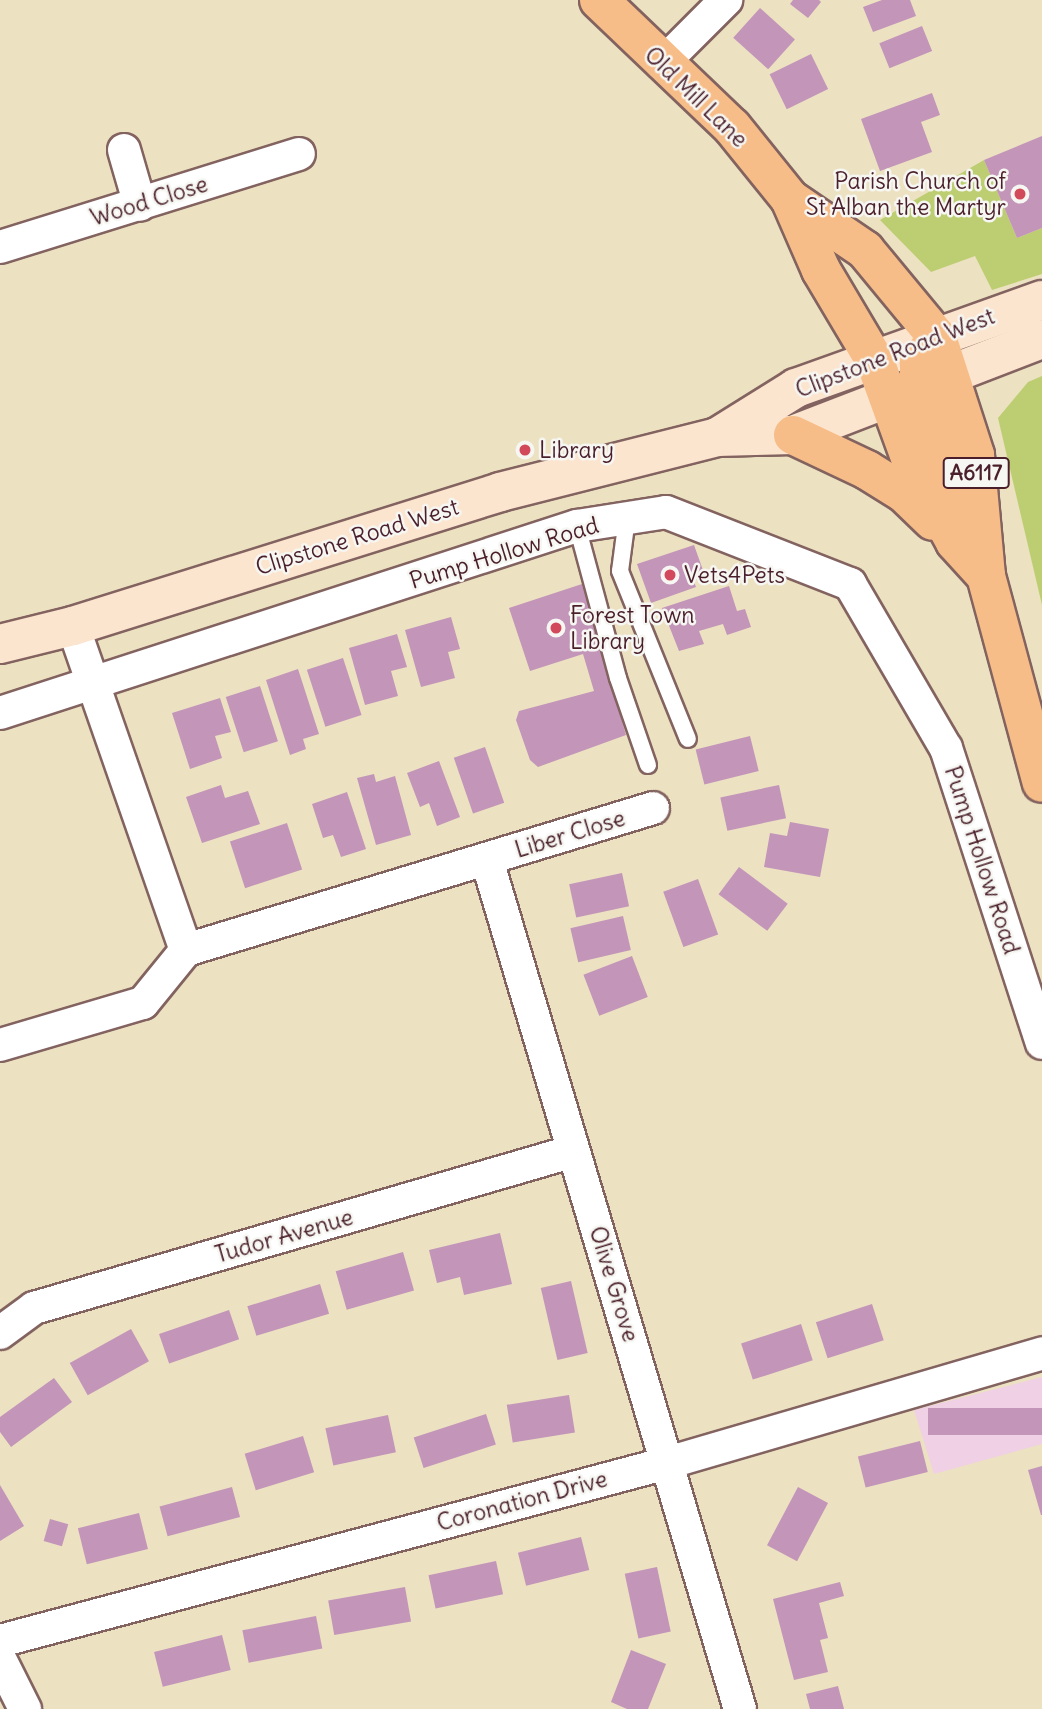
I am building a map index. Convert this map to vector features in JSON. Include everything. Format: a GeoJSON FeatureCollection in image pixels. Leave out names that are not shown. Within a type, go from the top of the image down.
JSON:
{"type":"FeatureCollection","features":[{"type":"Feature","properties":{"kind":"main road","name":"Old Mill Lane"},"geometry":{"type":"LineString","coordinates":[[598,0],[662,64],[732,127],[790,199],[821,270],[875,361]]}},
{"type":"Feature","properties":{"kind":"main road","name":"Old Mill Lane"},"geometry":{"type":"LineString","coordinates":[[790,199],[865,250],[937,337]]}},
{"type":"Feature","properties":{"kind":"main road","name":"Clipstone Road West"},"geometry":{"type":"LineString","coordinates":[[717,437],[796,388],[1042,300]]}},
{"type":"Feature","properties":{"kind":"main road"},"geometry":{"type":"LineString","coordinates":[[919,385],[919,363],[937,337]]}},
{"type":"Feature","properties":{"kind":"main road","name":"Clipstone Road West"},"geometry":{"type":"LineString","coordinates":[[0,644],[73,626],[500,492],[717,437],[793,435],[1042,339]]}},
{"type":"Feature","properties":{"kind":"main road","name":"A6117"},"geometry":{"type":"LineString","coordinates":[[875,361],[919,385],[975,454],[986,576],[1042,783]]}},
{"type":"Feature","properties":{"kind":"main road","name":"A6117"},"geometry":{"type":"LineString","coordinates":[[919,385],[912,463],[955,542],[986,576]]}},
{"type":"Feature","properties":{"kind":"main road"},"geometry":{"type":"LineString","coordinates":[[793,435],[867,470],[904,493],[955,542]]}},
{"type":"Feature","properties":{"kind":"street"},"geometry":{"type":"LineString","coordinates":[[662,64],[726,0]]}},
{"type":"Feature","properties":{"kind":"street"},"geometry":{"type":"LineString","coordinates":[[124,150],[140,205]]}},
{"type":"Feature","properties":{"kind":"street","name":"Wood Close"},"geometry":{"type":"LineString","coordinates":[[0,247],[299,154]]}},
{"type":"Feature","properties":{"kind":"street","name":"Pump Hollow Road"},"geometry":{"type":"LineString","coordinates":[[0,713],[95,685],[577,526],[666,512],[850,584],[946,747],[1042,1043]]}},
{"type":"Feature","properties":{"kind":"street"},"geometry":{"type":"LineString","coordinates":[[0,1045],[143,1003],[186,950],[73,626]]}},
{"type":"Feature","properties":{"kind":"street","name":"Liber Close"},"geometry":{"type":"LineString","coordinates":[[186,950],[653,808]]}},
{"type":"Feature","properties":{"kind":"street","name":"Olive Grove"},"geometry":{"type":"LineString","coordinates":[[487,860],[740,1709]]}},
{"type":"Feature","properties":{"kind":"street","name":"Tudor Avenue"},"geometry":{"type":"LineString","coordinates":[[0,1333],[34,1308],[574,1151]]}},
{"type":"Feature","properties":{"kind":"street","name":"Coronation Drive"},"geometry":{"type":"LineString","coordinates":[[0,1641],[667,1463],[1042,1353]]}},
{"type":"Feature","properties":{"kind":"street"},"geometry":{"type":"LineString","coordinates":[[0,1659],[25,1709]]}},
{"type":"Feature","properties":{"kind":"lane"},"geometry":{"type":"LineString","coordinates":[[627,518],[620,566],[629,600],[678,705],[688,739]]}},
{"type":"Feature","properties":{"kind":"lane"},"geometry":{"type":"LineString","coordinates":[[577,526],[618,678],[648,765]]}},
{"type":"Feature","properties":{"kind":"lane"},"geometry":{"type":"LineString","coordinates":[[589,572],[620,566]]}},
{"type":"Feature","properties":{"kind":"shaded area"},"geometry":{"type":"Polygon","coordinates":[[[1042,1377],[1042,1444],[934,1474],[914,1410],[1042,1377]]]}},
{"type":"Feature","properties":{"kind":"green space"},"geometry":{"type":"Polygon","coordinates":[[[984,160],[1017,238],[1042,228],[1042,274],[992,290],[975,256],[931,272],[880,220],[984,160]]]}},
{"type":"Feature","properties":{"kind":"green space"},"geometry":{"type":"Polygon","coordinates":[[[1042,376],[1042,605],[998,418],[1028,382],[1042,376]]]}},
{"type":"Feature","properties":{"kind":"building"},"geometry":{"type":"Polygon","coordinates":[[[793,0],[821,2],[808,18],[790,4],[793,0]]]}},
{"type":"Feature","properties":{"kind":"building"},"geometry":{"type":"Polygon","coordinates":[[[882,0],[910,0],[916,16],[873,32],[863,7],[882,0]]]}},
{"type":"Feature","properties":{"kind":"building"},"geometry":{"type":"Polygon","coordinates":[[[760,8],[795,39],[768,69],[733,38],[760,8]]]}},
{"type":"Feature","properties":{"kind":"building"},"geometry":{"type":"Polygon","coordinates":[[[922,26],[932,51],[889,68],[879,43],[922,26]]]}},
{"type":"Feature","properties":{"kind":"building"},"geometry":{"type":"Polygon","coordinates":[[[811,54],[828,89],[787,109],[770,74],[811,54]]]}},
{"type":"Feature","properties":{"kind":"building"},"geometry":{"type":"Polygon","coordinates":[[[932,93],[940,115],[921,122],[932,152],[880,171],[861,119],[932,93]]]}},
{"type":"Feature","properties":{"kind":"building","name":"Parish Church of St Alban the Martyr"},"geometry":{"type":"Polygon","coordinates":[[[1042,136],[1042,228],[1017,238],[984,160],[1042,136]]]}},
{"type":"Feature","properties":{"kind":"building","name":"Vets4Pets"},"geometry":{"type":"Polygon","coordinates":[[[694,545],[704,573],[692,577],[696,587],[651,603],[637,564],[694,545]]]}},
{"type":"Feature","properties":{"kind":"building"},"geometry":{"type":"Polygon","coordinates":[[[582,584],[626,735],[538,767],[530,760],[516,720],[519,711],[594,691],[583,654],[530,671],[509,608],[582,584]]]}},
{"type":"Feature","properties":{"kind":"building"},"geometry":{"type":"Polygon","coordinates":[[[729,586],[737,611],[745,609],[751,627],[727,635],[723,624],[699,631],[704,644],[679,651],[662,608],[729,586]]]}},
{"type":"Feature","properties":{"kind":"building"},"geometry":{"type":"Polygon","coordinates":[[[451,617],[460,649],[448,652],[455,678],[421,687],[405,630],[451,617]]]}},
{"type":"Feature","properties":{"kind":"building"},"geometry":{"type":"Polygon","coordinates":[[[397,634],[407,667],[391,671],[398,696],[365,705],[349,648],[397,634]]]}},
{"type":"Feature","properties":{"kind":"building"},"geometry":{"type":"Polygon","coordinates":[[[343,658],[362,715],[325,727],[307,670],[343,658]]]}},
{"type":"Feature","properties":{"kind":"building"},"geometry":{"type":"Polygon","coordinates":[[[298,669],[319,734],[303,739],[306,749],[290,755],[266,680],[298,669]]]}},
{"type":"Feature","properties":{"kind":"building"},"geometry":{"type":"Polygon","coordinates":[[[260,686],[278,741],[244,752],[226,697],[260,686]]]}},
{"type":"Feature","properties":{"kind":"building"},"geometry":{"type":"Polygon","coordinates":[[[220,698],[231,732],[215,736],[222,758],[190,769],[172,713],[220,698]]]}},
{"type":"Feature","properties":{"kind":"building"},"geometry":{"type":"Polygon","coordinates":[[[750,736],[759,771],[704,784],[696,750],[750,736]]]}},
{"type":"Feature","properties":{"kind":"building"},"geometry":{"type":"Polygon","coordinates":[[[485,747],[504,803],[473,814],[454,758],[485,747]]]}},
{"type":"Feature","properties":{"kind":"building"},"geometry":{"type":"Polygon","coordinates":[[[439,761],[460,817],[437,826],[429,803],[420,807],[407,773],[439,761]]]}},
{"type":"Feature","properties":{"kind":"building"},"geometry":{"type":"Polygon","coordinates":[[[374,774],[376,782],[395,776],[411,835],[376,845],[357,778],[374,774]]]}},
{"type":"Feature","properties":{"kind":"building"},"geometry":{"type":"Polygon","coordinates":[[[221,785],[225,798],[248,791],[260,824],[202,843],[186,797],[221,785]]]}},
{"type":"Feature","properties":{"kind":"building"},"geometry":{"type":"Polygon","coordinates":[[[779,785],[786,818],[727,831],[720,797],[779,785]]]}},
{"type":"Feature","properties":{"kind":"building"},"geometry":{"type":"Polygon","coordinates":[[[347,792],[366,849],[341,857],[333,835],[323,838],[312,804],[347,792]]]}},
{"type":"Feature","properties":{"kind":"building"},"geometry":{"type":"Polygon","coordinates":[[[790,822],[829,829],[820,877],[764,867],[770,833],[787,836],[790,822]]]}},
{"type":"Feature","properties":{"kind":"building"},"geometry":{"type":"Polygon","coordinates":[[[287,823],[302,870],[245,888],[230,842],[287,823]]]}},
{"type":"Feature","properties":{"kind":"building"},"geometry":{"type":"Polygon","coordinates":[[[739,867],[788,904],[767,931],[719,894],[739,867]]]}},
{"type":"Feature","properties":{"kind":"building"},"geometry":{"type":"Polygon","coordinates":[[[622,873],[629,906],[576,917],[569,884],[622,873]]]}},
{"type":"Feature","properties":{"kind":"building"},"geometry":{"type":"Polygon","coordinates":[[[698,879],[718,934],[683,947],[663,892],[698,879]]]}},
{"type":"Feature","properties":{"kind":"building"},"geometry":{"type":"Polygon","coordinates":[[[623,916],[631,950],[578,962],[570,928],[623,916]]]}},
{"type":"Feature","properties":{"kind":"building"},"geometry":{"type":"Polygon","coordinates":[[[632,956],[648,997],[599,1016],[583,975],[632,956]]]}},
{"type":"Feature","properties":{"kind":"building"},"geometry":{"type":"Polygon","coordinates":[[[500,1233],[512,1284],[464,1295],[460,1277],[437,1283],[429,1250],[500,1233]]]}},
{"type":"Feature","properties":{"kind":"building"},"geometry":{"type":"Polygon","coordinates":[[[403,1252],[414,1290],[347,1310],[336,1271],[403,1252]]]}},
{"type":"Feature","properties":{"kind":"building"},"geometry":{"type":"Polygon","coordinates":[[[571,1281],[588,1353],[557,1360],[541,1288],[571,1281]]]}},
{"type":"Feature","properties":{"kind":"building"},"geometry":{"type":"Polygon","coordinates":[[[320,1284],[329,1314],[256,1336],[247,1306],[320,1284]]]}},
{"type":"Feature","properties":{"kind":"building"},"geometry":{"type":"Polygon","coordinates":[[[872,1304],[884,1340],[828,1358],[816,1322],[872,1304]]]}},
{"type":"Feature","properties":{"kind":"building"},"geometry":{"type":"Polygon","coordinates":[[[229,1310],[239,1339],[169,1363],[159,1334],[229,1310]]]}},
{"type":"Feature","properties":{"kind":"building"},"geometry":{"type":"Polygon","coordinates":[[[801,1324],[813,1360],[753,1380],[741,1343],[801,1324]]]}},
{"type":"Feature","properties":{"kind":"building"},"geometry":{"type":"Polygon","coordinates":[[[131,1329],[149,1361],[88,1395],[70,1363],[131,1329]]]}},
{"type":"Feature","properties":{"kind":"building"},"geometry":{"type":"Polygon","coordinates":[[[54,1378],[72,1402],[11,1447],[0,1432],[0,1417],[54,1378]]]}},
{"type":"Feature","properties":{"kind":"building"},"geometry":{"type":"Polygon","coordinates":[[[569,1395],[575,1433],[513,1442],[507,1405],[569,1395]]]}},
{"type":"Feature","properties":{"kind":"building"},"geometry":{"type":"Polygon","coordinates":[[[928,1408],[1042,1408],[1042,1435],[928,1435],[928,1408]]]}},
{"type":"Feature","properties":{"kind":"building"},"geometry":{"type":"Polygon","coordinates":[[[486,1414],[496,1444],[424,1468],[414,1437],[486,1414]]]}},
{"type":"Feature","properties":{"kind":"building"},"geometry":{"type":"Polygon","coordinates":[[[388,1415],[396,1452],[333,1465],[325,1428],[388,1415]]]}},
{"type":"Feature","properties":{"kind":"building"},"geometry":{"type":"Polygon","coordinates":[[[303,1436],[314,1472],[256,1490],[245,1454],[303,1436]]]}},
{"type":"Feature","properties":{"kind":"building"},"geometry":{"type":"Polygon","coordinates":[[[920,1441],[928,1472],[866,1488],[858,1456],[920,1441]]]}},
{"type":"Feature","properties":{"kind":"building"},"geometry":{"type":"Polygon","coordinates":[[[1042,1466],[1042,1515],[1041,1515],[1028,1470],[1042,1466]]]}},
{"type":"Feature","properties":{"kind":"building"},"geometry":{"type":"Polygon","coordinates":[[[0,1485],[24,1526],[0,1541],[0,1485]]]}},
{"type":"Feature","properties":{"kind":"building"},"geometry":{"type":"Polygon","coordinates":[[[232,1487],[240,1517],[168,1536],[160,1506],[232,1487]]]}},
{"type":"Feature","properties":{"kind":"building"},"geometry":{"type":"Polygon","coordinates":[[[798,1487],[828,1503],[797,1561],[767,1545],[798,1487]]]}},
{"type":"Feature","properties":{"kind":"building"},"geometry":{"type":"Polygon","coordinates":[[[139,1513],[148,1549],[87,1564],[78,1528],[139,1513]]]}},
{"type":"Feature","properties":{"kind":"building"},"geometry":{"type":"Polygon","coordinates":[[[50,1519],[68,1524],[62,1546],[44,1541],[50,1519]]]}},
{"type":"Feature","properties":{"kind":"building"},"geometry":{"type":"Polygon","coordinates":[[[581,1537],[589,1570],[526,1586],[518,1553],[581,1537]]]}},
{"type":"Feature","properties":{"kind":"building"},"geometry":{"type":"Polygon","coordinates":[[[496,1561],[503,1594],[436,1609],[429,1575],[496,1561]]]}},
{"type":"Feature","properties":{"kind":"building"},"geometry":{"type":"Polygon","coordinates":[[[657,1567],[671,1632],[638,1638],[625,1574],[657,1567]]]}},
{"type":"Feature","properties":{"kind":"building"},"geometry":{"type":"Polygon","coordinates":[[[840,1582],[844,1596],[819,1603],[828,1638],[820,1640],[828,1672],[794,1680],[773,1599],[840,1582]]]}},
{"type":"Feature","properties":{"kind":"building"},"geometry":{"type":"Polygon","coordinates":[[[405,1587],[411,1621],[334,1635],[328,1601],[405,1587]]]}},
{"type":"Feature","properties":{"kind":"building"},"geometry":{"type":"Polygon","coordinates":[[[316,1616],[322,1648],[249,1663],[242,1630],[316,1616]]]}},
{"type":"Feature","properties":{"kind":"building"},"geometry":{"type":"Polygon","coordinates":[[[222,1635],[231,1670],[163,1687],[154,1652],[222,1635]]]}},
{"type":"Feature","properties":{"kind":"building"},"geometry":{"type":"Polygon","coordinates":[[[631,1650],[666,1664],[648,1709],[627,1709],[611,1702],[631,1650]]]}},
{"type":"Feature","properties":{"kind":"building"},"geometry":{"type":"Polygon","coordinates":[[[838,1686],[844,1709],[810,1709],[806,1694],[838,1686]]]}},
{"type":"Feature","properties":{"kind":"place","name":"Parish Church of St Alban the Martyr"},"geometry":{"type":"Point","coordinates":[1020,194]}},
{"type":"Feature","properties":{"kind":"place","name":"Library"},"geometry":{"type":"Point","coordinates":[525,450]}},
{"type":"Feature","properties":{"kind":"place","name":"Vets4Pets"},"geometry":{"type":"Point","coordinates":[670,575]}},
{"type":"Feature","properties":{"kind":"place","name":"Forest Town Library"},"geometry":{"type":"Point","coordinates":[556,628]}}]}
